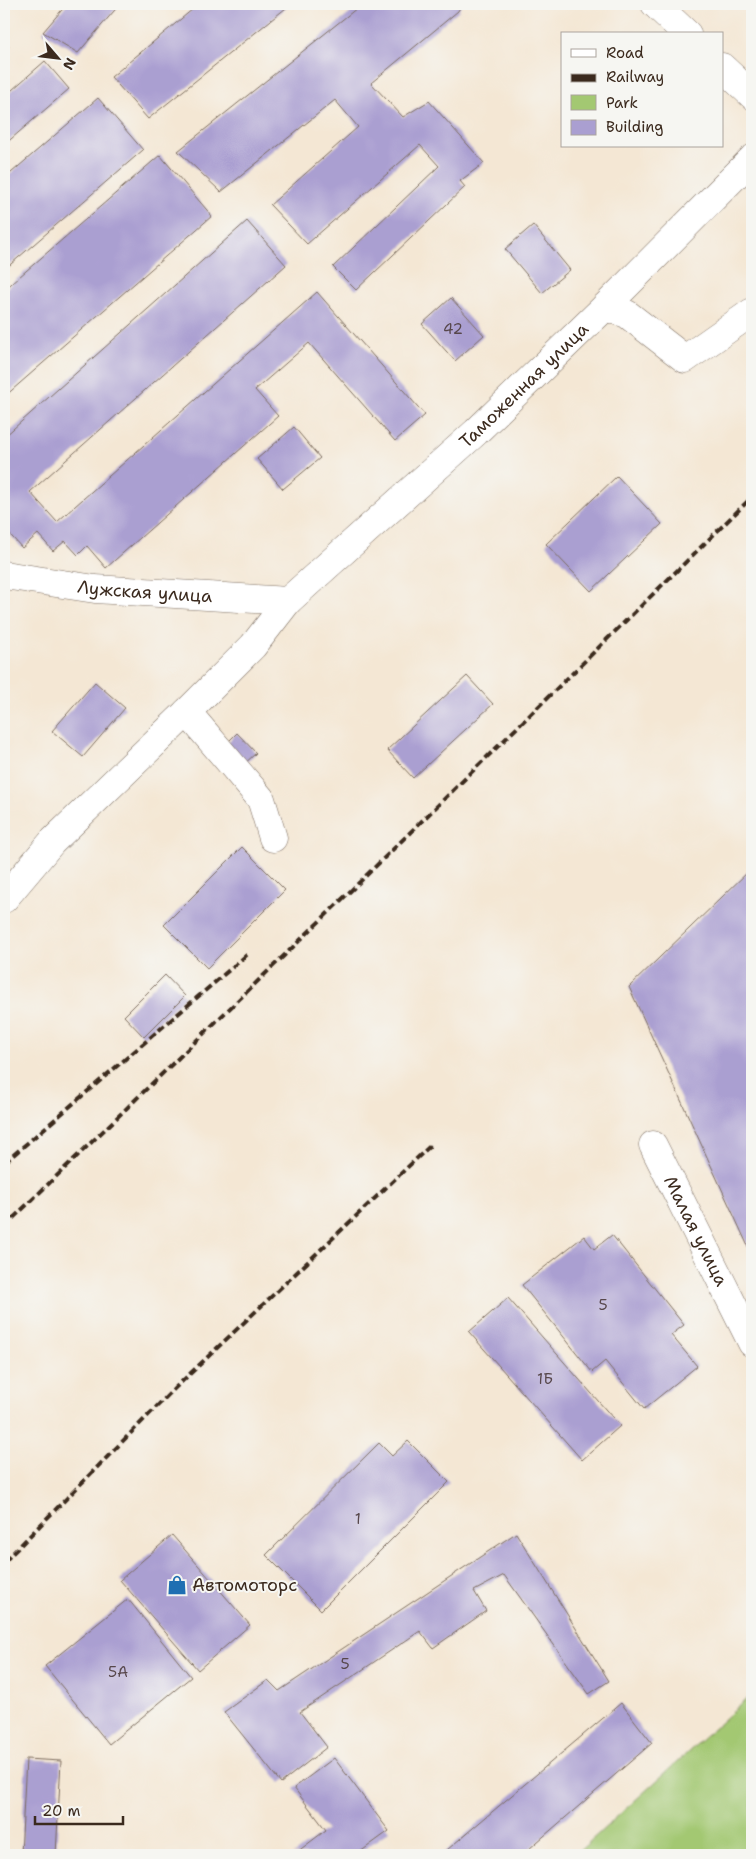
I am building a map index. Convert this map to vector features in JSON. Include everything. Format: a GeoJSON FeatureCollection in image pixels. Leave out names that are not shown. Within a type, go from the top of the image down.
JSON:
{"type":"FeatureCollection","features":[{"type":"Feature","properties":{"kind":"street"},"geometry":{"type":"LineString","coordinates":[[655,4],[685,32]]}},
{"type":"Feature","properties":{"kind":"street"},"geometry":{"type":"LineString","coordinates":[[724,69],[752,95]]}},
{"type":"Feature","properties":{"kind":"street","name":"Таможенная улица"},"geometry":{"type":"LineString","coordinates":[[4,899],[52,842],[253,646],[288,601],[476,432],[605,307],[748,173]]}},
{"type":"Feature","properties":{"kind":"street"},"geometry":{"type":"LineString","coordinates":[[605,307],[627,314],[685,359],[752,312]]}},
{"type":"Feature","properties":{"kind":"street","name":"Лужская улица"},"geometry":{"type":"LineString","coordinates":[[4,575],[95,589],[288,601]]}},
{"type":"Feature","properties":{"kind":"street"},"geometry":{"type":"LineString","coordinates":[[187,712],[261,799],[273,838]]}},
{"type":"Feature","properties":{"kind":"street","name":"Малая улица"},"geometry":{"type":"LineString","coordinates":[[652,1145],[752,1343]]}},
{"type":"Feature","properties":{"kind":"green space"},"geometry":{"type":"Polygon","coordinates":[[[752,1694],[752,1855],[575,1855],[752,1694]]]}},
{"type":"Feature","properties":{"kind":"building"},"geometry":{"type":"Polygon","coordinates":[[[67,4],[120,4],[78,53],[43,32],[67,4]]]}},
{"type":"Feature","properties":{"kind":"building"},"geometry":{"type":"Polygon","coordinates":[[[199,4],[291,4],[148,119],[111,77],[199,4]]]}},
{"type":"Feature","properties":{"kind":"building"},"geometry":{"type":"Polygon","coordinates":[[[362,4],[462,4],[458,11],[371,83],[403,117],[429,101],[484,163],[460,181],[465,187],[356,290],[333,267],[439,166],[420,145],[307,244],[270,205],[358,127],[335,100],[221,192],[178,151],[362,4]]]}},
{"type":"Feature","properties":{"kind":"building"},"geometry":{"type":"Polygon","coordinates":[[[4,40],[9,47],[4,52],[4,40]]]}},
{"type":"Feature","properties":{"kind":"building"},"geometry":{"type":"Polygon","coordinates":[[[45,61],[69,89],[4,145],[4,97],[45,61]]]}},
{"type":"Feature","properties":{"kind":"building"},"geometry":{"type":"Polygon","coordinates":[[[98,98],[143,150],[4,270],[4,179],[98,98]]]}},
{"type":"Feature","properties":{"kind":"building"},"geometry":{"type":"Polygon","coordinates":[[[160,155],[212,216],[4,397],[4,290],[160,155]]]}},
{"type":"Feature","properties":{"kind":"building"},"geometry":{"type":"Polygon","coordinates":[[[247,221],[286,265],[30,492],[57,522],[317,292],[425,415],[395,441],[309,343],[255,390],[278,416],[106,568],[87,546],[78,555],[65,541],[53,551],[38,534],[22,548],[4,528],[4,437],[247,221]]]}},
{"type":"Feature","properties":{"kind":"building"},"geometry":{"type":"Polygon","coordinates":[[[533,225],[570,270],[542,293],[505,249],[533,225]]]}},
{"type":"Feature","properties":{"kind":"building"},"geometry":{"type":"Polygon","coordinates":[[[451,298],[484,335],[455,361],[422,324],[451,298]]]}},
{"type":"Feature","properties":{"kind":"building"},"geometry":{"type":"Polygon","coordinates":[[[294,427],[320,458],[283,489],[257,459],[294,427]]]}},
{"type":"Feature","properties":{"kind":"building"},"geometry":{"type":"Polygon","coordinates":[[[617,476],[662,524],[591,591],[546,544],[617,476]]]}},
{"type":"Feature","properties":{"kind":"building"},"geometry":{"type":"Polygon","coordinates":[[[467,676],[493,704],[413,778],[387,750],[467,676]]]}},
{"type":"Feature","properties":{"kind":"building"},"geometry":{"type":"Polygon","coordinates":[[[95,682],[125,708],[83,757],[52,731],[95,682]]]}},
{"type":"Feature","properties":{"kind":"building"},"geometry":{"type":"Polygon","coordinates":[[[237,733],[256,753],[241,767],[222,748],[237,733]]]}},
{"type":"Feature","properties":{"kind":"building"},"geometry":{"type":"Polygon","coordinates":[[[242,847],[285,890],[207,968],[164,925],[242,847]]]}},
{"type":"Feature","properties":{"kind":"building"},"geometry":{"type":"Polygon","coordinates":[[[752,868],[752,1255],[629,987],[752,868]]]}},
{"type":"Feature","properties":{"kind":"building"},"geometry":{"type":"Polygon","coordinates":[[[165,975],[185,996],[144,1037],[124,1016],[165,975]]]}},
{"type":"Feature","properties":{"kind":"building"},"geometry":{"type":"Polygon","coordinates":[[[612,1235],[684,1325],[671,1335],[697,1366],[644,1409],[605,1361],[592,1372],[522,1285],[584,1236],[594,1249],[612,1235]]]}},
{"type":"Feature","properties":{"kind":"building"},"geometry":{"type":"Polygon","coordinates":[[[508,1298],[620,1426],[582,1460],[469,1332],[508,1298]]]}},
{"type":"Feature","properties":{"kind":"building"},"geometry":{"type":"Polygon","coordinates":[[[408,1441],[449,1482],[321,1610],[266,1555],[379,1443],[392,1456],[408,1441]]]}},
{"type":"Feature","properties":{"kind":"building"},"geometry":{"type":"Polygon","coordinates":[[[516,1533],[609,1681],[589,1694],[504,1575],[474,1591],[486,1611],[433,1648],[420,1631],[300,1712],[327,1747],[281,1783],[224,1712],[268,1680],[279,1691],[516,1533]]]}},
{"type":"Feature","properties":{"kind":"building"},"geometry":{"type":"Polygon","coordinates":[[[172,1535],[250,1625],[198,1670],[120,1580],[172,1535]]]}},
{"type":"Feature","properties":{"kind":"building"},"geometry":{"type":"Polygon","coordinates":[[[128,1599],[191,1677],[109,1744],[45,1666],[128,1599]]]}},
{"type":"Feature","properties":{"kind":"building"},"geometry":{"type":"Polygon","coordinates":[[[621,1703],[652,1743],[522,1855],[441,1855],[621,1703]]]}},
{"type":"Feature","properties":{"kind":"building"},"geometry":{"type":"Polygon","coordinates":[[[334,1758],[389,1831],[356,1855],[293,1855],[326,1830],[294,1788],[334,1758]]]}},
{"type":"Feature","properties":{"kind":"building"},"geometry":{"type":"Polygon","coordinates":[[[26,1759],[61,1761],[56,1855],[21,1855],[26,1759]]]}},
{"type":"Feature","properties":{"kind":"railway"},"geometry":{"type":"LineString","coordinates":[[4,1227],[325,916],[752,497]]}},
{"type":"Feature","properties":{"kind":"railway"},"geometry":{"type":"LineString","coordinates":[[4,1163],[249,953]]}},
{"type":"Feature","properties":{"kind":"railway"},"geometry":{"type":"LineString","coordinates":[[4,1562],[175,1388],[432,1144]]}},
{"type":"Feature","properties":{"kind":"place","name":"Автомоторс"},"geometry":{"type":"Point","coordinates":[177,1585]}}]}
